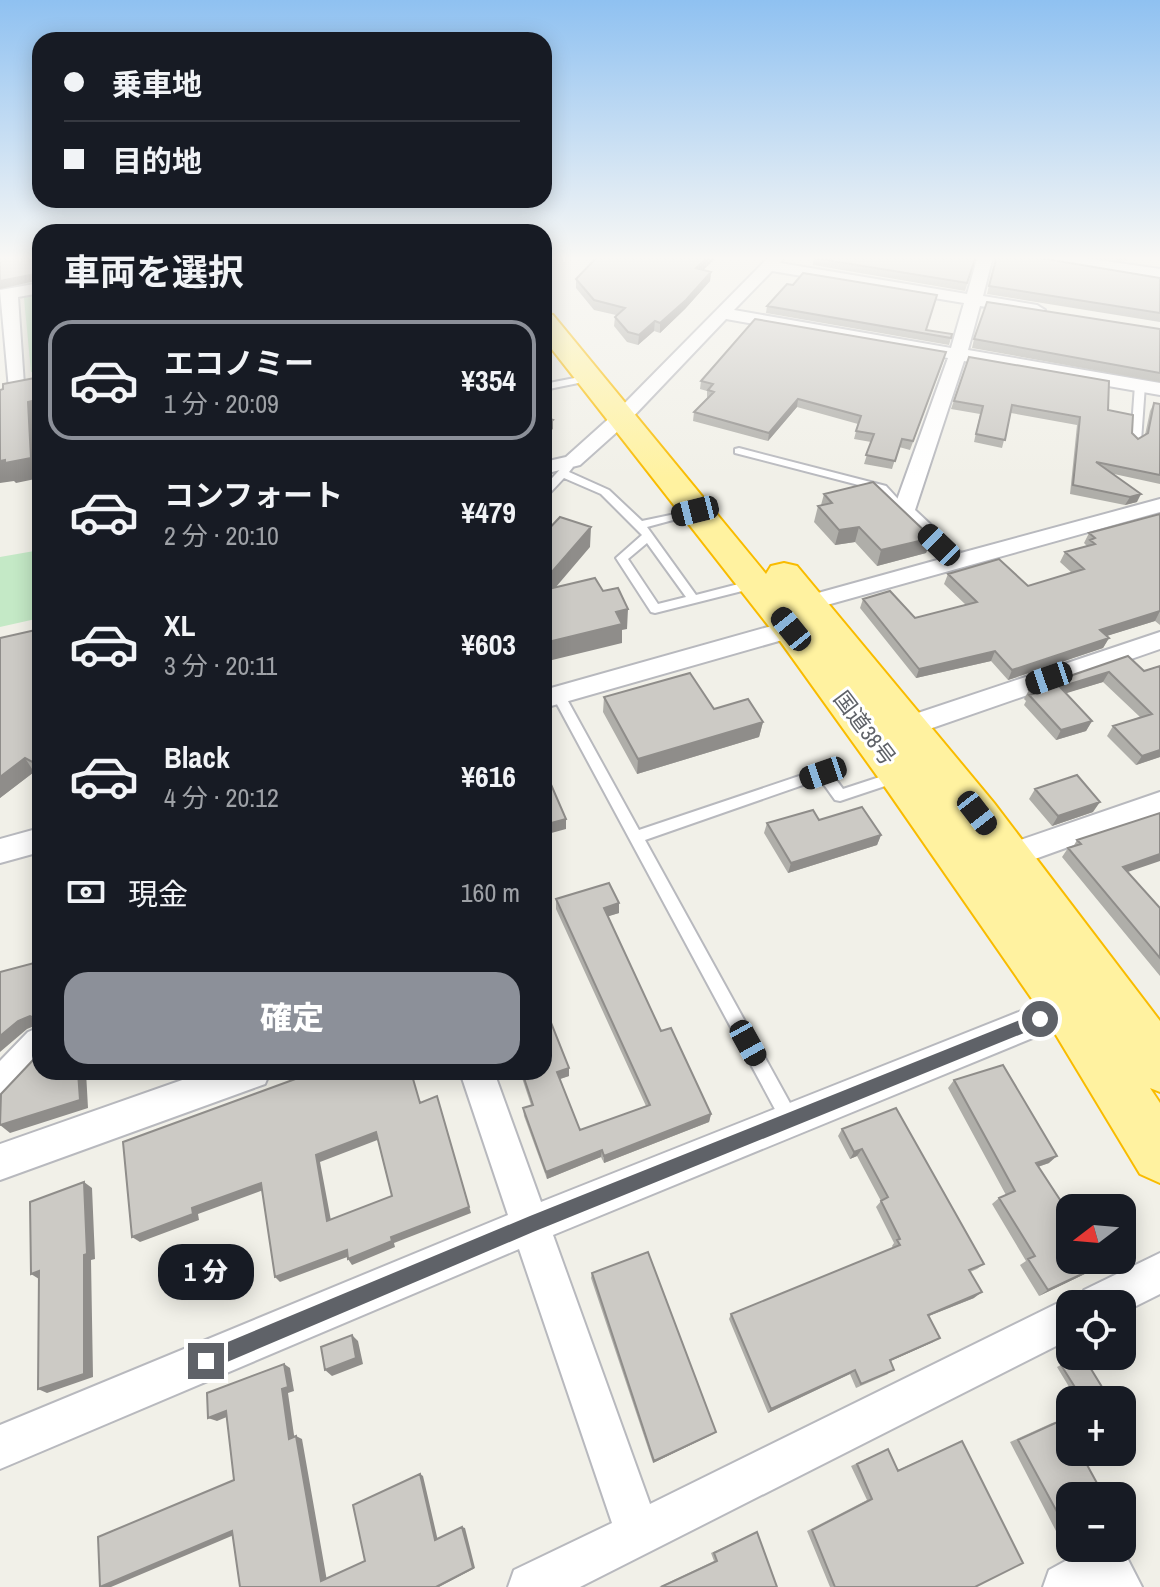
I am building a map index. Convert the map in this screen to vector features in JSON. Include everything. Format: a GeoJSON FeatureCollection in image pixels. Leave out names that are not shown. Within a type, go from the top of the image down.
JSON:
{"type":"FeatureCollection","features":[{"type":"Feature","properties":{"kind":"highway","name":"国道38号"},"geometry":{"type":"LineString","coordinates":[[575,330],[630,408],[695,511],[754,584],[799,616],[900,775],[1068,1008],[1160,1154]]}},
{"type":"Feature","properties":{"kind":"highway","name":"国道38号"},"geometry":{"type":"LineString","coordinates":[[552,337],[590,378],[630,408],[799,616],[909,726],[1109,991],[1153,1043]]}},
{"type":"Feature","properties":{"kind":"street"},"geometry":{"type":"LineString","coordinates":[[6,330],[7,386],[32,381]]}},
{"type":"Feature","properties":{"kind":"street"},"geometry":{"type":"LineString","coordinates":[[560,467],[630,408],[704,330]]}},
{"type":"Feature","properties":{"kind":"street"},"geometry":{"type":"LineString","coordinates":[[822,330],[1160,389]]}},
{"type":"Feature","properties":{"kind":"street"},"geometry":{"type":"LineString","coordinates":[[956,561],[904,511],[964,330]]}},
{"type":"Feature","properties":{"kind":"street"},"geometry":{"type":"LineString","coordinates":[[552,697],[956,561],[1160,505]]}},
{"type":"Feature","properties":{"kind":"street"},"geometry":{"type":"LineString","coordinates":[[909,726],[1160,640]]}},
{"type":"Feature","properties":{"kind":"street"},"geometry":{"type":"LineString","coordinates":[[1010,856],[1160,803]]}},
{"type":"Feature","properties":{"kind":"street"},"geometry":{"type":"LineString","coordinates":[[0,851],[32,842]]}},
{"type":"Feature","properties":{"kind":"street"},"geometry":{"type":"LineString","coordinates":[[0,1447],[530,1225],[1109,991]]}},
{"type":"Feature","properties":{"kind":"street"},"geometry":{"type":"LineString","coordinates":[[0,1086],[32,1052]]}},
{"type":"Feature","properties":{"kind":"street"},"geometry":{"type":"LineString","coordinates":[[0,1162],[231,1080]]}},
{"type":"Feature","properties":{"kind":"street"},"geometry":{"type":"LineString","coordinates":[[480,1080],[638,1533]]}},
{"type":"Feature","properties":{"kind":"street"},"geometry":{"type":"LineString","coordinates":[[1126,1290],[1160,1273]]}},
{"type":"Feature","properties":{"kind":"street"},"geometry":{"type":"LineString","coordinates":[[531,1587],[1056,1325]]}},
{"type":"Feature","properties":{"kind":"street"},"geometry":{"type":"LineString","coordinates":[[1066,1587],[1106,1564],[1119,1587]]}},
{"type":"Feature","properties":{"kind":"lane"},"geometry":{"type":"LineString","coordinates":[[552,385],[590,378]]}},
{"type":"Feature","properties":{"kind":"lane"},"geometry":{"type":"LineString","coordinates":[[1136,441],[1140,385]]}},
{"type":"Feature","properties":{"kind":"lane"},"geometry":{"type":"LineString","coordinates":[[739,451],[882,488],[904,511]]}},
{"type":"Feature","properties":{"kind":"lane"},"geometry":{"type":"LineString","coordinates":[[560,467],[605,492],[640,525],[693,599]]}},
{"type":"Feature","properties":{"kind":"lane"},"geometry":{"type":"LineString","coordinates":[[640,525],[695,511]]}},
{"type":"Feature","properties":{"kind":"lane"},"geometry":{"type":"LineString","coordinates":[[648,536],[622,558],[655,609],[754,584]]}},
{"type":"Feature","properties":{"kind":"lane"},"geometry":{"type":"LineString","coordinates":[[552,699],[636,837],[790,1120]]}},
{"type":"Feature","properties":{"kind":"lane"},"geometry":{"type":"LineString","coordinates":[[636,837],[823,773],[840,796],[900,775]]}},
{"type":"Feature","properties":{"kind":"green space"},"geometry":{"type":"Polygon","coordinates":[[[27,330],[32,330],[31,372],[27,330]]]}},
{"type":"Feature","properties":{"kind":"green space"},"geometry":{"type":"Polygon","coordinates":[[[32,551],[32,620],[0,627],[0,557],[32,551]]]}},
{"type":"Feature","properties":{"kind":"building"},"geometry":{"type":"Polygon","coordinates":[[[626,330],[645,330],[639,335],[626,330]]]}},
{"type":"Feature","properties":{"kind":"building"},"geometry":{"type":"Polygon","coordinates":[[[745,330],[819,330],[946,352],[913,441],[902,439],[895,461],[866,455],[874,434],[856,431],[861,416],[798,399],[769,433],[694,412],[714,392],[708,390],[713,384],[701,381],[745,330]]]}},
{"type":"Feature","properties":{"kind":"building"},"geometry":{"type":"Polygon","coordinates":[[[905,330],[952,334],[951,338],[905,330]]]}},
{"type":"Feature","properties":{"kind":"building"},"geometry":{"type":"Polygon","coordinates":[[[977,330],[1160,330],[1160,373],[974,339],[977,330]]]}},
{"type":"Feature","properties":{"kind":"building"},"geometry":{"type":"Polygon","coordinates":[[[969,357],[1109,381],[1108,410],[1133,415],[1132,433],[1138,439],[1148,433],[1154,403],[1160,404],[1160,475],[1096,462],[1141,494],[1130,497],[1073,485],[1080,417],[1012,405],[1005,440],[976,434],[983,406],[954,401],[969,357]]]}},
{"type":"Feature","properties":{"kind":"building"},"geometry":{"type":"Polygon","coordinates":[[[32,379],[32,401],[28,402],[31,458],[5,463],[5,460],[0,461],[0,390],[3,384],[32,379]]]}},
{"type":"Feature","properties":{"kind":"building"},"geometry":{"type":"Polygon","coordinates":[[[873,482],[932,538],[881,550],[859,527],[839,530],[818,506],[832,503],[824,494],[873,482]]]}},
{"type":"Feature","properties":{"kind":"building"},"geometry":{"type":"Polygon","coordinates":[[[1160,514],[1160,611],[1100,630],[1109,638],[1012,670],[995,651],[919,669],[863,599],[890,591],[915,618],[977,602],[948,574],[999,559],[1028,586],[1084,569],[1065,552],[1095,544],[1090,540],[1095,538],[1089,533],[1160,514]]]}},
{"type":"Feature","properties":{"kind":"building"},"geometry":{"type":"Polygon","coordinates":[[[560,517],[591,527],[552,572],[552,526],[560,517]]]}},
{"type":"Feature","properties":{"kind":"building"},"geometry":{"type":"Polygon","coordinates":[[[595,578],[603,591],[618,588],[628,609],[616,612],[622,624],[552,641],[552,588],[595,578]]]}},
{"type":"Feature","properties":{"kind":"building"},"geometry":{"type":"Polygon","coordinates":[[[32,631],[32,762],[25,758],[0,777],[0,638],[32,631]]]}},
{"type":"Feature","properties":{"kind":"building"},"geometry":{"type":"Polygon","coordinates":[[[1128,656],[1144,671],[1160,666],[1160,750],[1142,756],[1113,726],[1152,714],[1109,672],[1060,687],[1092,721],[1061,730],[1029,695],[1033,694],[1029,690],[1128,656]]]}},
{"type":"Feature","properties":{"kind":"building"},"geometry":{"type":"Polygon","coordinates":[[[690,673],[714,709],[748,699],[763,722],[638,759],[604,697],[690,673]]]}},
{"type":"Feature","properties":{"kind":"building"},"geometry":{"type":"Polygon","coordinates":[[[1077,775],[1100,802],[1058,816],[1035,789],[1077,775]]]}},
{"type":"Feature","properties":{"kind":"building"},"geometry":{"type":"Polygon","coordinates":[[[552,787],[566,819],[552,823],[552,787]]]}},
{"type":"Feature","properties":{"kind":"building"},"geometry":{"type":"Polygon","coordinates":[[[862,807],[881,835],[791,863],[767,823],[813,810],[819,820],[862,807]]]}},
{"type":"Feature","properties":{"kind":"building"},"geometry":{"type":"Polygon","coordinates":[[[1160,813],[1160,854],[1123,867],[1160,908],[1160,958],[1068,848],[1081,844],[1077,840],[1160,813]]]}},
{"type":"Feature","properties":{"kind":"building"},"geometry":{"type":"Polygon","coordinates":[[[609,883],[619,903],[604,908],[661,1031],[671,1028],[711,1114],[604,1156],[602,1150],[546,1172],[523,1108],[533,1105],[525,1080],[552,1080],[552,1025],[569,1068],[557,1072],[580,1130],[650,1105],[556,899],[609,883]]]}},
{"type":"Feature","properties":{"kind":"building"},"geometry":{"type":"Polygon","coordinates":[[[32,964],[32,1017],[18,1021],[0,1036],[0,972],[32,964]]]}},
{"type":"Feature","properties":{"kind":"building"},"geometry":{"type":"Polygon","coordinates":[[[32,1061],[32,1080],[79,1080],[80,1100],[0,1125],[1,1094],[32,1061]]]}},
{"type":"Feature","properties":{"kind":"building"},"geometry":{"type":"Polygon","coordinates":[[[1003,1065],[1057,1156],[1036,1163],[1056,1194],[1056,1274],[1082,1274],[1048,1290],[1028,1259],[1035,1256],[999,1198],[1015,1191],[954,1080],[1003,1065]]]}},
{"type":"Feature","properties":{"kind":"building"},"geometry":{"type":"Polygon","coordinates":[[[293,1080],[413,1080],[420,1103],[437,1096],[469,1207],[391,1237],[392,1241],[348,1259],[347,1250],[275,1277],[261,1183],[192,1208],[193,1214],[132,1237],[123,1142],[293,1080]],[[376,1132],[316,1155],[327,1221],[392,1196],[376,1132]]]}},
{"type":"Feature","properties":{"kind":"building"},"geometry":{"type":"Polygon","coordinates":[[[896,1108],[984,1264],[969,1270],[982,1292],[928,1315],[940,1338],[890,1360],[894,1370],[861,1384],[855,1370],[771,1409],[731,1314],[900,1245],[881,1201],[888,1197],[862,1149],[854,1152],[842,1129],[896,1108]]]}},
{"type":"Feature","properties":{"kind":"building"},"geometry":{"type":"Polygon","coordinates":[[[84,1182],[87,1254],[84,1255],[84,1374],[38,1389],[39,1271],[31,1274],[30,1202],[84,1182]]]}},
{"type":"Feature","properties":{"kind":"building"},"geometry":{"type":"Polygon","coordinates":[[[648,1252],[716,1432],[654,1461],[592,1273],[648,1252]]]}},
{"type":"Feature","properties":{"kind":"building"},"geometry":{"type":"Polygon","coordinates":[[[352,1335],[356,1358],[325,1370],[321,1347],[352,1335]]]}},
{"type":"Feature","properties":{"kind":"building"},"geometry":{"type":"Polygon","coordinates":[[[284,1364],[288,1387],[282,1389],[289,1439],[296,1436],[321,1581],[365,1561],[353,1505],[420,1474],[435,1540],[462,1527],[473,1568],[436,1587],[240,1587],[232,1531],[100,1587],[98,1537],[234,1480],[226,1411],[208,1418],[207,1393],[284,1364]]]}},
{"type":"Feature","properties":{"kind":"building"},"geometry":{"type":"Polygon","coordinates":[[[1064,1370],[1092,1370],[1101,1386],[1074,1386],[1064,1370]]]}},
{"type":"Feature","properties":{"kind":"building"},"geometry":{"type":"Polygon","coordinates":[[[1056,1423],[1056,1466],[1088,1466],[1096,1482],[1056,1482],[1056,1510],[1018,1440],[1056,1423]]]}},
{"type":"Feature","properties":{"kind":"building"},"geometry":{"type":"Polygon","coordinates":[[[962,1441],[1023,1563],[975,1587],[835,1587],[812,1530],[872,1499],[857,1464],[888,1449],[898,1471],[962,1441]]]}},
{"type":"Feature","properties":{"kind":"building"},"geometry":{"type":"Polygon","coordinates":[[[757,1532],[777,1587],[661,1587],[717,1561],[714,1553],[757,1532]]]}},
{"type":"Feature","properties":{"kind":"route"},"geometry":{"type":"LineString","coordinates":[[206,1361],[530,1225],[1040,1019]]}}]}
